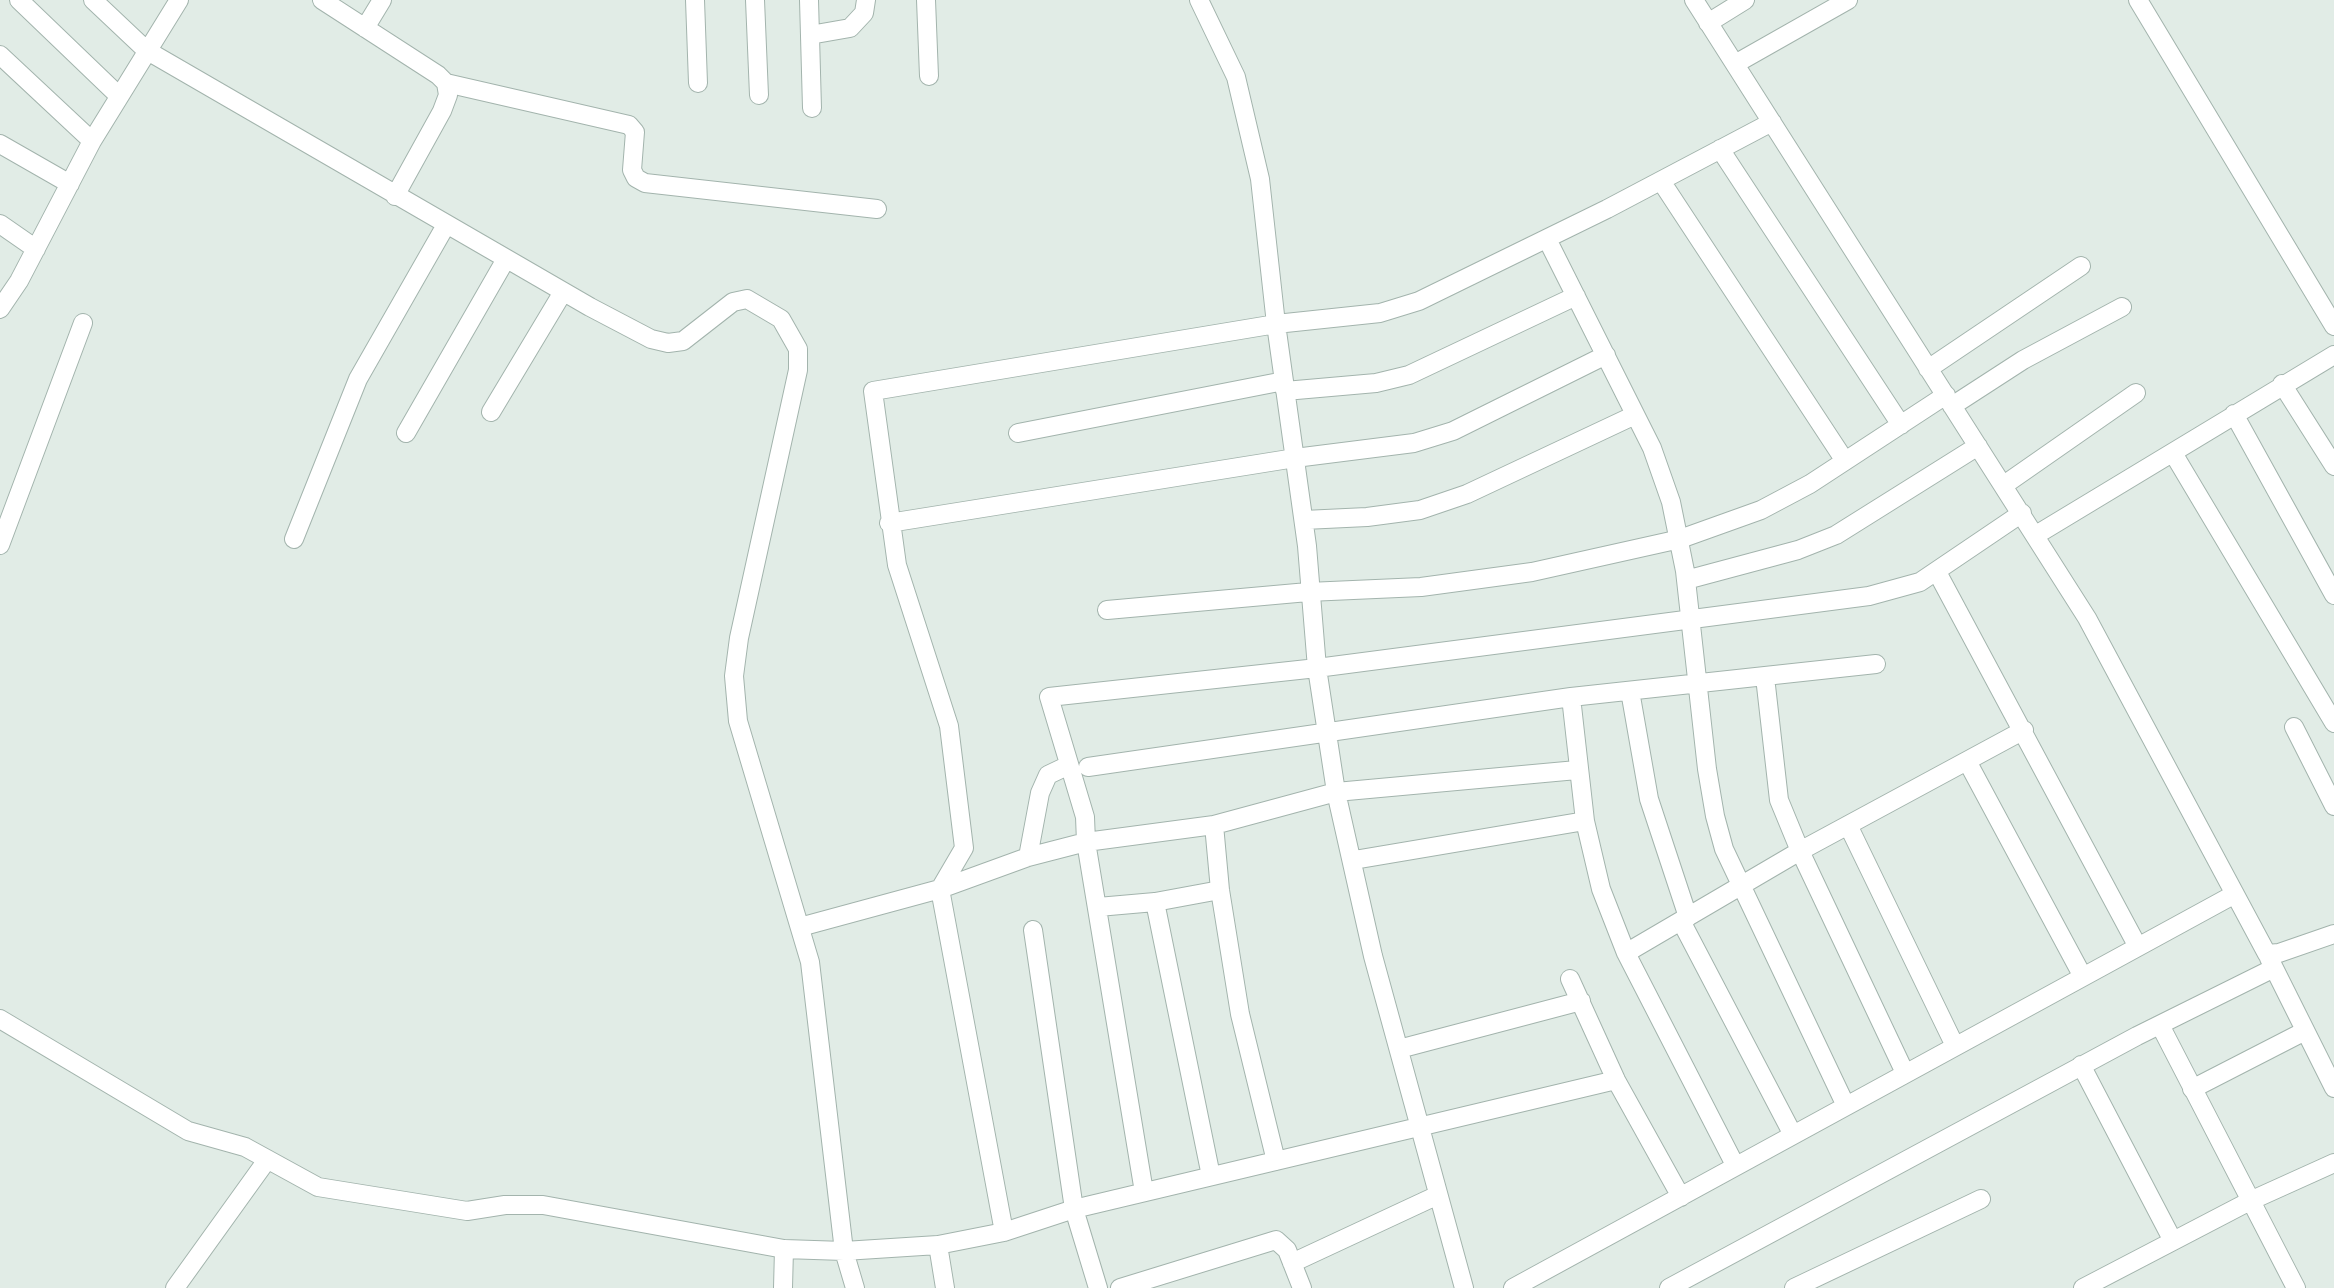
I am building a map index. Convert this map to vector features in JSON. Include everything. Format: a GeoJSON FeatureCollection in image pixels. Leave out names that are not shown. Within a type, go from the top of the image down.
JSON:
{"type":"FeatureCollection","features":[{"type":"Feature","properties":{"kind":"street"},"geometry":{"type":"LineString","coordinates":[[19,0],[119,96]]}},
{"type":"Feature","properties":{"kind":"street"},"geometry":{"type":"LineString","coordinates":[[93,0],[146,50],[651,340],[683,341],[732,302],[747,299],[781,319],[798,349],[798,370],[734,676],[738,721],[810,962],[844,1252],[855,1288]]}},
{"type":"Feature","properties":{"kind":"street"},"geometry":{"type":"LineString","coordinates":[[0,309],[92,142],[179,0]]}},
{"type":"Feature","properties":{"kind":"street"},"geometry":{"type":"LineString","coordinates":[[322,0],[446,83],[628,124],[635,132],[632,170],[645,183],[877,209]]}},
{"type":"Feature","properties":{"kind":"street"},"geometry":{"type":"LineString","coordinates":[[365,28],[382,0]]}},
{"type":"Feature","properties":{"kind":"street"},"geometry":{"type":"LineString","coordinates":[[695,0],[698,83]]}},
{"type":"Feature","properties":{"kind":"street"},"geometry":{"type":"LineString","coordinates":[[756,0],[759,96]]}},
{"type":"Feature","properties":{"kind":"street"},"geometry":{"type":"LineString","coordinates":[[809,0],[812,108]]}},
{"type":"Feature","properties":{"kind":"street"},"geometry":{"type":"LineString","coordinates":[[810,34],[850,28],[864,13],[866,0]]}},
{"type":"Feature","properties":{"kind":"street"},"geometry":{"type":"LineString","coordinates":[[926,0],[929,76]]}},
{"type":"Feature","properties":{"kind":"street"},"geometry":{"type":"LineString","coordinates":[[1200,0],[1236,77],[1260,179],[1304,520],[1317,668],[1336,792],[1374,956],[1464,1288]]}},
{"type":"Feature","properties":{"kind":"street"},"geometry":{"type":"LineString","coordinates":[[1694,0],[2036,535],[2136,704],[2334,1088]]}},
{"type":"Feature","properties":{"kind":"street"},"geometry":{"type":"LineString","coordinates":[[1708,22],[1745,0]]}},
{"type":"Feature","properties":{"kind":"street"},"geometry":{"type":"LineString","coordinates":[[1735,64],[1848,0]]}},
{"type":"Feature","properties":{"kind":"street"},"geometry":{"type":"LineString","coordinates":[[2138,0],[2334,326]]}},
{"type":"Feature","properties":{"kind":"street"},"geometry":{"type":"LineString","coordinates":[[0,55],[92,142]]}},
{"type":"Feature","properties":{"kind":"street"},"geometry":{"type":"LineString","coordinates":[[396,196],[442,111],[448,95],[446,83]]}},
{"type":"Feature","properties":{"kind":"street"},"geometry":{"type":"LineString","coordinates":[[1004,1232],[940,889],[964,848],[948,726],[898,565],[873,391],[1276,324],[1393,309],[1419,301],[1547,239],[1772,122]]}},
{"type":"Feature","properties":{"kind":"street"},"geometry":{"type":"LineString","coordinates":[[0,144],[70,184]]}},
{"type":"Feature","properties":{"kind":"street"},"geometry":{"type":"LineString","coordinates":[[1720,149],[1901,425]]}},
{"type":"Feature","properties":{"kind":"street"},"geometry":{"type":"LineString","coordinates":[[1660,181],[1845,461]]}},
{"type":"Feature","properties":{"kind":"street"},"geometry":{"type":"LineString","coordinates":[[0,224],[36,249]]}},
{"type":"Feature","properties":{"kind":"street"},"geometry":{"type":"LineString","coordinates":[[294,539],[358,379],[446,225]]}},
{"type":"Feature","properties":{"kind":"street"},"geometry":{"type":"LineString","coordinates":[[1547,239],[1636,414],[1671,502],[1686,580],[1715,816],[1740,886],[1846,1106]]}},
{"type":"Feature","properties":{"kind":"street"},"geometry":{"type":"LineString","coordinates":[[406,432],[506,259]]}},
{"type":"Feature","properties":{"kind":"street"},"geometry":{"type":"LineString","coordinates":[[1928,369],[2081,266]]}},
{"type":"Feature","properties":{"kind":"street"},"geometry":{"type":"LineString","coordinates":[[491,412],[562,292]]}},
{"type":"Feature","properties":{"kind":"street"},"geometry":{"type":"LineString","coordinates":[[1018,433],[1284,386],[1376,383],[1409,374],[1576,296]]}},
{"type":"Feature","properties":{"kind":"street"},"geometry":{"type":"LineString","coordinates":[[1107,610],[1308,592],[1421,588],[1532,572],[1680,539],[1761,510],[1901,425],[2122,306]]}},
{"type":"Feature","properties":{"kind":"street"},"geometry":{"type":"LineString","coordinates":[[0,545],[82,323]]}},
{"type":"Feature","properties":{"kind":"street"},"geometry":{"type":"LineString","coordinates":[[889,523],[1295,458],[1414,444],[1453,431],[1606,355]]}},
{"type":"Feature","properties":{"kind":"street"},"geometry":{"type":"LineString","coordinates":[[2036,535],[2334,355]]}},
{"type":"Feature","properties":{"kind":"street"},"geometry":{"type":"LineString","coordinates":[[2282,384],[2334,466]]}},
{"type":"Feature","properties":{"kind":"street"},"geometry":{"type":"LineString","coordinates":[[2004,485],[2136,393]]}},
{"type":"Feature","properties":{"kind":"street"},"geometry":{"type":"LineString","coordinates":[[1304,520],[1420,510],[1468,494],[1636,414]]}},
{"type":"Feature","properties":{"kind":"street"},"geometry":{"type":"LineString","coordinates":[[2234,414],[2334,595]]}},
{"type":"Feature","properties":{"kind":"street"},"geometry":{"type":"LineString","coordinates":[[1686,580],[1798,550],[1836,535],[1978,446]]}},
{"type":"Feature","properties":{"kind":"street"},"geometry":{"type":"LineString","coordinates":[[2172,453],[2334,723]]}},
{"type":"Feature","properties":{"kind":"street"},"geometry":{"type":"LineString","coordinates":[[1144,1192],[1086,842],[1078,766],[1049,697],[1317,668],[1870,596],[1920,582],[2022,513]]}},
{"type":"Feature","properties":{"kind":"street"},"geometry":{"type":"LineString","coordinates":[[1937,572],[2138,946]]}},
{"type":"Feature","properties":{"kind":"street"},"geometry":{"type":"LineString","coordinates":[[1028,856],[1040,793],[1048,774],[1078,766],[1571,697],[1876,664]]}},
{"type":"Feature","properties":{"kind":"street"},"geometry":{"type":"LineString","coordinates":[[1764,677],[1779,800],[1904,1072]]}},
{"type":"Feature","properties":{"kind":"street"},"geometry":{"type":"LineString","coordinates":[[1630,691],[1649,799],[1684,919],[1792,1133]]}},
{"type":"Feature","properties":{"kind":"street"},"geometry":{"type":"LineString","coordinates":[[1571,697],[1577,770],[1601,890],[1626,953],[1735,1165]]}},
{"type":"Feature","properties":{"kind":"street"},"geometry":{"type":"LineString","coordinates":[[2294,728],[2334,806]]}},
{"type":"Feature","properties":{"kind":"street"},"geometry":{"type":"LineString","coordinates":[[1626,953],[1800,851],[2024,730]]}},
{"type":"Feature","properties":{"kind":"street"},"geometry":{"type":"LineString","coordinates":[[1967,761],[2082,975]]}},
{"type":"Feature","properties":{"kind":"street"},"geometry":{"type":"LineString","coordinates":[[800,926],[940,889],[1028,856],[1086,842],[1214,825],[1336,792],[1577,770]]}},
{"type":"Feature","properties":{"kind":"street"},"geometry":{"type":"LineString","coordinates":[[1354,860],[1585,821]]}},
{"type":"Feature","properties":{"kind":"street"},"geometry":{"type":"LineString","coordinates":[[1214,825],[1240,1014],[1276,1160]]}},
{"type":"Feature","properties":{"kind":"street"},"geometry":{"type":"LineString","coordinates":[[1848,825],[1956,1046]]}},
{"type":"Feature","properties":{"kind":"street"},"geometry":{"type":"LineString","coordinates":[[1098,908],[1220,890]]}},
{"type":"Feature","properties":{"kind":"street"},"geometry":{"type":"LineString","coordinates":[[1513,1288],[2234,894]]}},
{"type":"Feature","properties":{"kind":"street"},"geometry":{"type":"LineString","coordinates":[[1155,902],[1212,1176]]}},
{"type":"Feature","properties":{"kind":"street"},"geometry":{"type":"LineString","coordinates":[[1033,930],[1074,1209],[1098,1288]]}},
{"type":"Feature","properties":{"kind":"street"},"geometry":{"type":"LineString","coordinates":[[1668,1288],[2160,1025],[2279,953],[2334,934]]}},
{"type":"Feature","properties":{"kind":"street"},"geometry":{"type":"LineString","coordinates":[[1570,978],[1616,1080],[1681,1197]]}},
{"type":"Feature","properties":{"kind":"street"},"geometry":{"type":"LineString","coordinates":[[1399,1050],[1580,1001]]}},
{"type":"Feature","properties":{"kind":"street"},"geometry":{"type":"LineString","coordinates":[[0,1018],[188,1132],[245,1147],[300,1180],[346,1192],[468,1211],[505,1205],[578,1210],[784,1250],[844,1252],[938,1245],[1004,1232],[1074,1209],[1616,1080]]}},
{"type":"Feature","properties":{"kind":"street"},"geometry":{"type":"LineString","coordinates":[[2160,1025],[2296,1288]]}},
{"type":"Feature","properties":{"kind":"street"},"geometry":{"type":"LineString","coordinates":[[2192,1088],[2305,1031]]}},
{"type":"Feature","properties":{"kind":"street"},"geometry":{"type":"LineString","coordinates":[[2082,1066],[2173,1241]]}},
{"type":"Feature","properties":{"kind":"street"},"geometry":{"type":"LineString","coordinates":[[174,1288],[267,1160]]}},
{"type":"Feature","properties":{"kind":"street"},"geometry":{"type":"LineString","coordinates":[[2084,1288],[2250,1201],[2334,1163]]}},
{"type":"Feature","properties":{"kind":"street"},"geometry":{"type":"LineString","coordinates":[[1292,1263],[1438,1195]]}},
{"type":"Feature","properties":{"kind":"street"},"geometry":{"type":"LineString","coordinates":[[1794,1288],[1981,1199]]}},
{"type":"Feature","properties":{"kind":"street"},"geometry":{"type":"LineString","coordinates":[[1120,1288],[1268,1241],[1282,1243],[1302,1288]]}},
{"type":"Feature","properties":{"kind":"street"},"geometry":{"type":"LineString","coordinates":[[938,1245],[945,1288]]}},
{"type":"Feature","properties":{"kind":"street"},"geometry":{"type":"LineString","coordinates":[[784,1250],[784,1288]]}}]}
